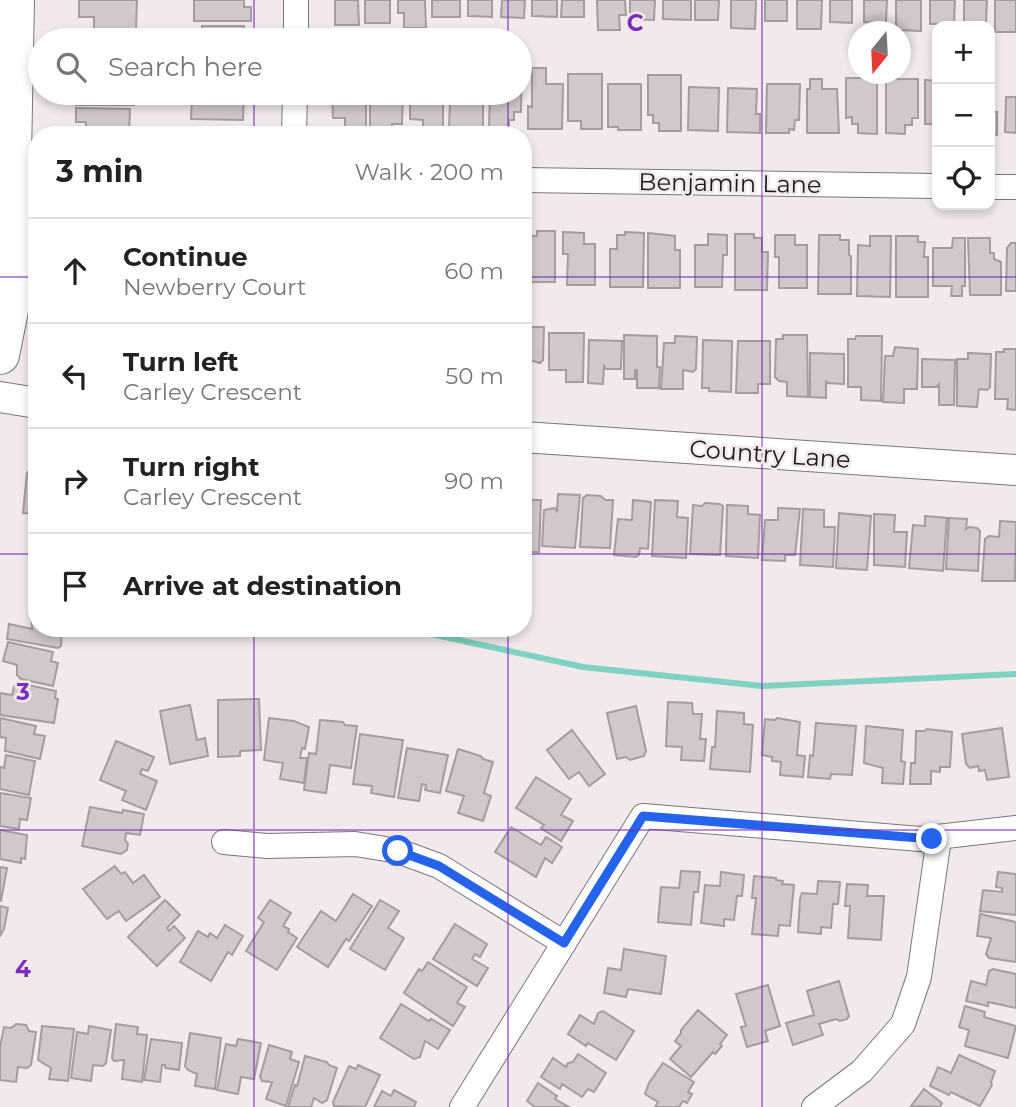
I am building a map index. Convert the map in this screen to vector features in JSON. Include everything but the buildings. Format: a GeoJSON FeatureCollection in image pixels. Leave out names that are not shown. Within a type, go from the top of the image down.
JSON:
{"type":"FeatureCollection","features":[{"type":"Feature","properties":{"kind":"main road"},"geometry":{"type":"LineString","coordinates":[[0,355],[9,310],[15,0]]}},
{"type":"Feature","properties":{"kind":"street"},"geometry":{"type":"LineString","coordinates":[[296,0],[296,28]]}},
{"type":"Feature","properties":{"kind":"street"},"geometry":{"type":"LineString","coordinates":[[294,126],[295,105]]}},
{"type":"Feature","properties":{"kind":"street","name":"Benjamin Lane"},"geometry":{"type":"LineString","coordinates":[[532,180],[932,186]]}},
{"type":"Feature","properties":{"kind":"street"},"geometry":{"type":"LineString","coordinates":[[995,187],[1016,187]]}},
{"type":"Feature","properties":{"kind":"street"},"geometry":{"type":"LineString","coordinates":[[0,397],[28,402]]}},
{"type":"Feature","properties":{"kind":"street","name":"Country Lane"},"geometry":{"type":"LineString","coordinates":[[532,438],[1016,470]]}},
{"type":"Feature","properties":{"kind":"street"},"geometry":{"type":"LineString","coordinates":[[462,1107],[643,816],[908,838],[939,838],[1016,828]]}},
{"type":"Feature","properties":{"kind":"street"},"geometry":{"type":"LineString","coordinates":[[814,1107],[862,1071],[903,1024],[919,977],[939,838]]}},
{"type":"Feature","properties":{"kind":"street"},"geometry":{"type":"LineString","coordinates":[[225,842],[267,846],[355,844],[398,851],[439,866],[564,943]]}},
{"type":"Feature","properties":{"kind":"waterway"},"geometry":{"type":"LineString","coordinates":[[445,637],[583,667],[762,686],[1016,674]]}},
{"type":"Feature","properties":{"kind":"route"},"geometry":{"type":"LineString","coordinates":[[398,851],[439,866],[564,943],[643,816],[932,839]]}}]}
